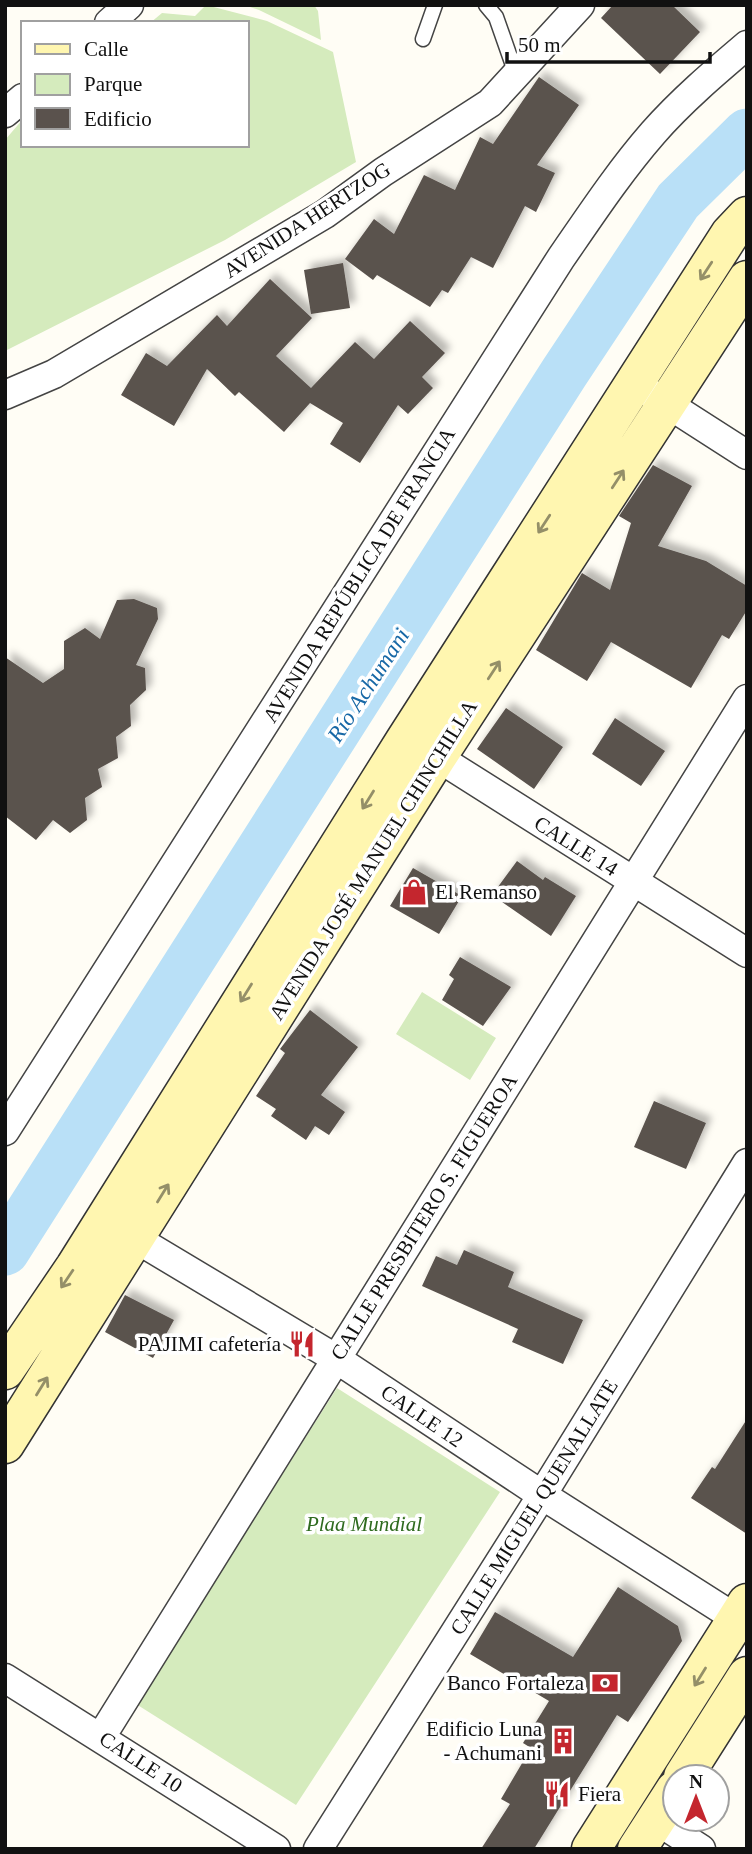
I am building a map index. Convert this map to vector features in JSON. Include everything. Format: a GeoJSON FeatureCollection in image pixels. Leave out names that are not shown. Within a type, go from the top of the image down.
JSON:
{"type":"FeatureCollection","features":[{"type":"Feature","properties":{"kind":"main road","name":"AVENIDA JOSÉ MANUEL CHINCHILLA"},"geometry":{"type":"LineString","coordinates":[[5,1444],[119,1229],[420,750],[634,383],[730,234],[747,216]]}},
{"type":"Feature","properties":{"kind":"main road","name":"AVENIDA JOSÉ MANUEL CHINCHILLA"},"geometry":{"type":"LineString","coordinates":[[420,750],[667,404],[747,280]]}},
{"type":"Feature","properties":{"kind":"main road","name":"AVENIDA JOSÉ MANUEL CHINCHILLA"},"geometry":{"type":"LineString","coordinates":[[5,1370],[119,1229]]}},
{"type":"Feature","properties":{"kind":"main road"},"geometry":{"type":"LineString","coordinates":[[591,1849],[743,1616]]}},
{"type":"Feature","properties":{"kind":"main road"},"geometry":{"type":"LineString","coordinates":[[692,1763],[747,1676]]}},
{"type":"Feature","properties":{"kind":"main road"},"geometry":{"type":"LineString","coordinates":[[623,1799],[656,1819]]}},
{"type":"Feature","properties":{"kind":"street"},"geometry":{"type":"LineString","coordinates":[[111,21],[129,5]]}},
{"type":"Feature","properties":{"kind":"street","name":"AVENIDA HERTZOG"},"geometry":{"type":"LineString","coordinates":[[5,395],[54,374],[325,214],[383,172],[490,103],[580,5]]}},
{"type":"Feature","properties":{"kind":"street","name":"AVENIDA REPÚBLICA DE FRANCIA"},"geometry":{"type":"LineString","coordinates":[[5,1131],[561,258],[612,184],[653,133],[694,90],[747,45]]}},
{"type":"Feature","properties":{"kind":"street"},"geometry":{"type":"LineString","coordinates":[[5,113],[21,100]]}},
{"type":"Feature","properties":{"kind":"street"},"geometry":{"type":"LineString","coordinates":[[634,383],[747,455]]}},
{"type":"Feature","properties":{"kind":"street","name":"CALLE PRESBITERO S. FIGUEROA"},"geometry":{"type":"LineString","coordinates":[[102,1737],[335,1358],[747,699]]}},
{"type":"Feature","properties":{"kind":"street","name":"CALLE 14"},"geometry":{"type":"LineString","coordinates":[[420,750],[747,953]]}},
{"type":"Feature","properties":{"kind":"street","name":"CALLE MIGUEL QUENALLATE"},"geometry":{"type":"LineString","coordinates":[[318,1849],[542,1495],[747,1163]]}},
{"type":"Feature","properties":{"kind":"street","name":"CALLE 12"},"geometry":{"type":"LineString","coordinates":[[119,1229],[335,1358],[542,1495],[743,1616]]}},
{"type":"Feature","properties":{"kind":"street","name":"CALLE 10"},"geometry":{"type":"LineString","coordinates":[[5,1678],[276,1849]]}},
{"type":"Feature","properties":{"kind":"street"},"geometry":{"type":"LineString","coordinates":[[656,1819],[701,1849]]}},
{"type":"Feature","properties":{"kind":"lane"},"geometry":{"type":"LineString","coordinates":[[423,39],[435,5]]}},
{"type":"Feature","properties":{"kind":"lane"},"geometry":{"type":"LineString","coordinates":[[486,5],[496,17],[516,74]]}},
{"type":"Feature","properties":{"kind":"green space"},"geometry":{"type":"Polygon","coordinates":[[[206,5],[267,21],[333,52],[356,162],[225,240],[5,351],[5,140],[21,121],[21,147],[248,147],[248,21],[152,21],[162,13],[195,16],[206,5]]]}},
{"type":"Feature","properties":{"kind":"green space"},"geometry":{"type":"Polygon","coordinates":[[[244,5],[314,5],[318,11],[321,40],[259,10],[244,5]]]}},
{"type":"Feature","properties":{"kind":"green space"},"geometry":{"type":"Polygon","coordinates":[[[422,992],[496,1038],[470,1080],[396,1034],[422,992]]]}},
{"type":"Feature","properties":{"kind":"green space","name":"Plaa Mundial"},"geometry":{"type":"Polygon","coordinates":[[[337,1388],[500,1492],[296,1805],[136,1704],[337,1388]]]}},
{"type":"Feature","properties":{"kind":"building"},"geometry":{"type":"Polygon","coordinates":[[[613,5],[672,5],[700,32],[660,74],[601,18],[613,5]]]}},
{"type":"Feature","properties":{"kind":"building"},"geometry":{"type":"Polygon","coordinates":[[[539,77],[579,105],[537,165],[555,173],[536,212],[525,206],[493,268],[471,257],[448,293],[442,290],[430,307],[377,275],[373,280],[345,259],[374,219],[394,234],[424,175],[455,190],[480,137],[493,144],[539,77]]]}},
{"type":"Feature","properties":{"kind":"building"},"geometry":{"type":"Polygon","coordinates":[[[343,263],[350,308],[311,314],[304,270],[343,263]]]}},
{"type":"Feature","properties":{"kind":"building"},"geometry":{"type":"Polygon","coordinates":[[[270,279],[312,318],[276,356],[311,388],[355,342],[374,359],[410,321],[445,353],[422,377],[433,388],[408,414],[398,405],[360,463],[330,444],[343,423],[310,403],[284,432],[239,392],[235,396],[207,369],[174,426],[121,395],[146,353],[167,366],[217,315],[227,326],[270,279]]]}},
{"type":"Feature","properties":{"kind":"building"},"geometry":{"type":"Polygon","coordinates":[[[653,465],[692,486],[658,546],[706,561],[747,586],[747,610],[729,639],[722,635],[691,688],[611,642],[587,681],[536,650],[582,573],[610,590],[631,523],[619,516],[653,465]]]}},
{"type":"Feature","properties":{"kind":"building"},"geometry":{"type":"Polygon","coordinates":[[[134,599],[157,608],[158,619],[136,665],[145,668],[146,690],[130,705],[131,726],[116,737],[118,758],[98,769],[102,787],[85,798],[87,820],[70,833],[53,820],[36,840],[5,816],[5,657],[43,683],[64,669],[64,641],[85,628],[100,639],[117,600],[134,599]]]}},
{"type":"Feature","properties":{"kind":"building"},"geometry":{"type":"Polygon","coordinates":[[[506,708],[563,747],[534,789],[477,749],[506,708]]]}},
{"type":"Feature","properties":{"kind":"building"},"geometry":{"type":"Polygon","coordinates":[[[615,718],[665,751],[641,786],[592,754],[615,718]]]}},
{"type":"Feature","properties":{"kind":"building"},"geometry":{"type":"Polygon","coordinates":[[[517,861],[543,880],[545,877],[576,896],[551,936],[492,895],[517,861]]]}},
{"type":"Feature","properties":{"kind":"building"},"geometry":{"type":"Polygon","coordinates":[[[413,868],[462,896],[439,934],[390,906],[413,868]]]}},
{"type":"Feature","properties":{"kind":"building"},"geometry":{"type":"Polygon","coordinates":[[[460,957],[511,987],[483,1026],[442,1000],[454,979],[449,975],[460,957]]]}},
{"type":"Feature","properties":{"kind":"building"},"geometry":{"type":"Polygon","coordinates":[[[310,1010],[358,1047],[321,1095],[345,1112],[329,1135],[315,1126],[306,1140],[271,1116],[276,1109],[256,1096],[285,1053],[280,1049],[310,1010]]]}},
{"type":"Feature","properties":{"kind":"building"},"geometry":{"type":"Polygon","coordinates":[[[654,1101],[706,1123],[686,1169],[634,1147],[654,1101]]]}},
{"type":"Feature","properties":{"kind":"building"},"geometry":{"type":"Polygon","coordinates":[[[464,1250],[514,1272],[508,1287],[583,1320],[563,1364],[512,1342],[518,1329],[422,1286],[436,1256],[457,1265],[464,1250]]]}},
{"type":"Feature","properties":{"kind":"building"},"geometry":{"type":"Polygon","coordinates":[[[125,1295],[174,1320],[153,1358],[105,1332],[125,1295]]]}},
{"type":"Feature","properties":{"kind":"building"},"geometry":{"type":"Polygon","coordinates":[[[747,1419],[747,1534],[691,1498],[712,1467],[715,1469],[747,1419]]]}},
{"type":"Feature","properties":{"kind":"building"},"geometry":{"type":"Polygon","coordinates":[[[618,1587],[678,1626],[682,1641],[628,1722],[617,1715],[534,1849],[481,1849],[510,1804],[501,1799],[531,1748],[523,1743],[549,1701],[470,1654],[495,1612],[573,1657],[618,1587]]]}},
{"type":"Feature","properties":{"kind":"waterway","name":"Río Achumani"},"geometry":{"type":"LineString","coordinates":[[5,1251],[564,373],[678,201],[747,133]]}},
{"type":"Feature","properties":{"kind":"place","name":"El Remanso"},"geometry":{"type":"Point","coordinates":[414,892]}},
{"type":"Feature","properties":{"kind":"place","name":"PAJIMI cafetería"},"geometry":{"type":"Point","coordinates":[302,1344]}},
{"type":"Feature","properties":{"kind":"place","name":"Banco Fortaleza"},"geometry":{"type":"Point","coordinates":[605,1683]}},
{"type":"Feature","properties":{"kind":"place","name":"Edificio Luna - Achumani"},"geometry":{"type":"Point","coordinates":[563,1741]}},
{"type":"Feature","properties":{"kind":"place","name":"Fiera"},"geometry":{"type":"Point","coordinates":[557,1794]}}]}
